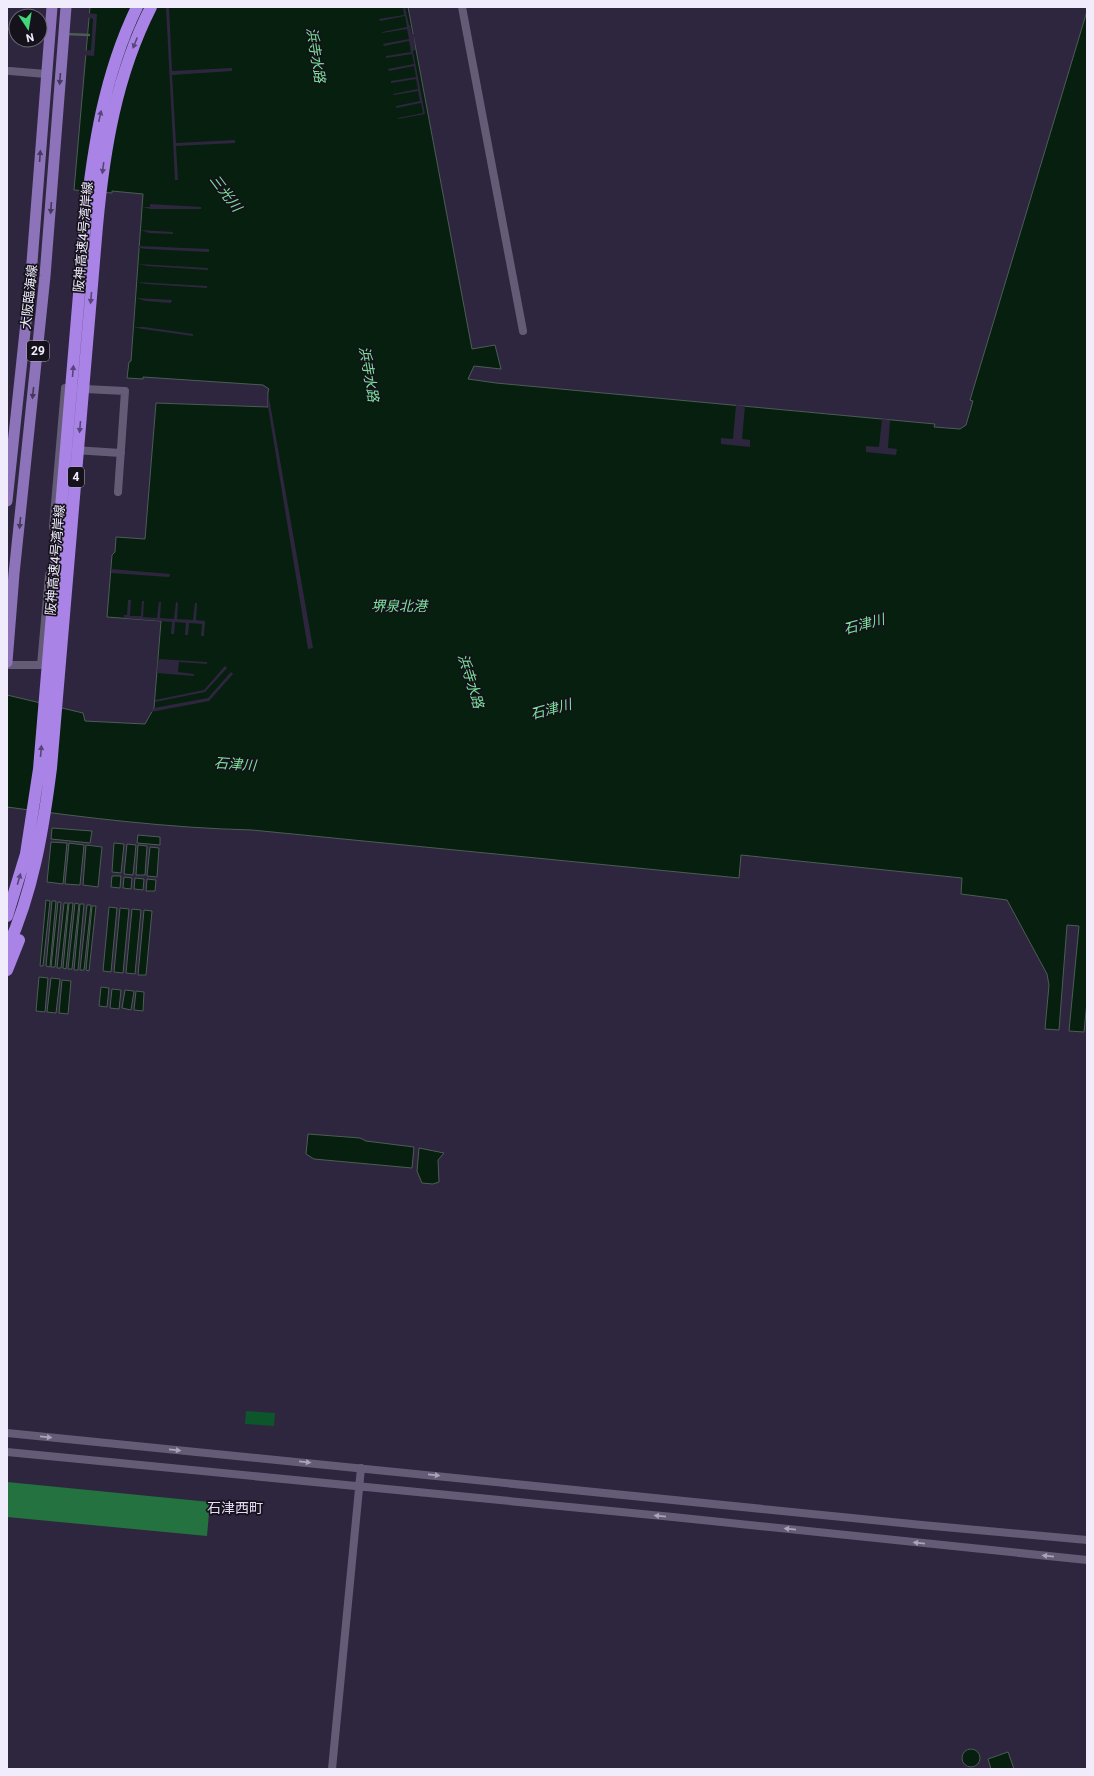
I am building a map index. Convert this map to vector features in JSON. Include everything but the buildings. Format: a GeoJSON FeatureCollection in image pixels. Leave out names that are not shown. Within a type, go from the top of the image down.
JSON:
{"type":"FeatureCollection","features":[{"type":"Feature","properties":{"kind":"highway","name":"阪神高速4号湾岸線"},"geometry":{"type":"LineString","coordinates":[[7,916],[26,854],[39,769],[85,223],[93,151],[111,74],[121,44],[137,7]]}},
{"type":"Feature","properties":{"kind":"highway","name":"阪神高速4号湾岸線"},"geometry":{"type":"LineString","coordinates":[[7,949],[27,897],[45,818],[55,729],[96,234],[105,150],[112,113],[123,75],[134,45],[151,7]]}},
{"type":"Feature","properties":{"kind":"highway"},"geometry":{"type":"LineString","coordinates":[[7,970],[23,930],[30,907],[45,818]]}},
{"type":"Feature","properties":{"kind":"main road","name":"大阪臨海線"},"geometry":{"type":"LineString","coordinates":[[7,502],[31,275],[52,7]]}},
{"type":"Feature","properties":{"kind":"main road","name":"大阪臨海線"},"geometry":{"type":"LineString","coordinates":[[7,663],[14,574],[46,276],[66,7]]}},
{"type":"Feature","properties":{"kind":"street"},"geometry":{"type":"LineString","coordinates":[[462,7],[523,332]]}},
{"type":"Feature","properties":{"kind":"street"},"geometry":{"type":"LineString","coordinates":[[10,71],[46,74]]}},
{"type":"Feature","properties":{"kind":"street"},"geometry":{"type":"LineString","coordinates":[[7,663],[41,666],[65,388],[125,391],[118,492]]}},
{"type":"Feature","properties":{"kind":"street"},"geometry":{"type":"LineString","coordinates":[[60,450],[121,454]]}},
{"type":"Feature","properties":{"kind":"street"},"geometry":{"type":"LineString","coordinates":[[7,1433],[1087,1540]]}},
{"type":"Feature","properties":{"kind":"street"},"geometry":{"type":"LineString","coordinates":[[7,1452],[360,1486],[1087,1560]]}},
{"type":"Feature","properties":{"kind":"street"},"geometry":{"type":"LineString","coordinates":[[332,1769],[361,1468]]}},
{"type":"Feature","properties":{"kind":"green space"},"geometry":{"type":"Polygon","coordinates":[[[246,1411],[275,1413],[274,1426],[245,1424],[246,1411]]]}},
{"type":"Feature","properties":{"kind":"green space"},"geometry":{"type":"Polygon","coordinates":[[[7,1482],[210,1502],[207,1536],[7,1517],[7,1482]]]}},
{"type":"Feature","properties":{"kind":"water","name":"堺泉北港"},"geometry":{"type":"Polygon","coordinates":[[[90,7],[408,7],[472,349],[495,345],[501,369],[474,366],[468,379],[496,383],[935,424],[934,427],[960,429],[966,425],[973,401],[970,400],[1087,11],[1087,1002],[1084,1032],[1069,1031],[1079,926],[1067,925],[1059,1030],[1045,1029],[1049,985],[1047,974],[1007,900],[961,894],[962,878],[741,855],[739,878],[252,830],[129,822],[7,807],[7,695],[83,713],[85,721],[145,724],[154,708],[161,621],[107,617],[112,555],[115,552],[116,537],[145,539],[156,403],[268,407],[269,389],[263,385],[143,377],[143,379],[127,378],[129,362],[131,361],[143,194],[112,191],[112,193],[74,190],[90,7]]]}},
{"type":"Feature","properties":{"kind":"water"},"geometry":{"type":"Polygon","coordinates":[[[52,828],[92,831],[90,843],[51,839],[52,828]]]}},
{"type":"Feature","properties":{"kind":"water"},"geometry":{"type":"Polygon","coordinates":[[[138,835],[160,837],[160,845],[137,843],[138,835]]]}},
{"type":"Feature","properties":{"kind":"water"},"geometry":{"type":"Polygon","coordinates":[[[51,842],[67,843],[63,884],[47,882],[51,842]]]}},
{"type":"Feature","properties":{"kind":"water"},"geometry":{"type":"Polygon","coordinates":[[[69,843],[84,845],[80,885],[65,884],[69,843]]]}},
{"type":"Feature","properties":{"kind":"water"},"geometry":{"type":"Polygon","coordinates":[[[114,843],[124,844],[121,873],[112,872],[114,843]]]}},
{"type":"Feature","properties":{"kind":"water"},"geometry":{"type":"Polygon","coordinates":[[[127,844],[136,845],[133,875],[124,874],[127,844]]]}},
{"type":"Feature","properties":{"kind":"water"},"geometry":{"type":"Polygon","coordinates":[[[86,845],[102,847],[98,887],[83,885],[86,845]]]}},
{"type":"Feature","properties":{"kind":"water"},"geometry":{"type":"Polygon","coordinates":[[[138,845],[147,846],[145,875],[136,875],[138,845]]]}},
{"type":"Feature","properties":{"kind":"water"},"geometry":{"type":"Polygon","coordinates":[[[150,847],[159,848],[157,877],[147,876],[150,847]]]}},
{"type":"Feature","properties":{"kind":"water"},"geometry":{"type":"Polygon","coordinates":[[[112,876],[121,876],[120,888],[111,887],[112,876]]]}},
{"type":"Feature","properties":{"kind":"water"},"geometry":{"type":"Polygon","coordinates":[[[124,877],[132,878],[131,889],[123,888],[124,877]]]}},
{"type":"Feature","properties":{"kind":"water"},"geometry":{"type":"Polygon","coordinates":[[[135,878],[144,879],[143,890],[134,889],[135,878]]]}},
{"type":"Feature","properties":{"kind":"water"},"geometry":{"type":"Polygon","coordinates":[[[147,879],[156,880],[155,891],[146,891],[147,879]]]}},
{"type":"Feature","properties":{"kind":"water"},"geometry":{"type":"Polygon","coordinates":[[[46,900],[50,901],[43,966],[40,966],[46,900]]]}},
{"type":"Feature","properties":{"kind":"water"},"geometry":{"type":"Polygon","coordinates":[[[52,901],[56,901],[50,967],[46,966],[52,901]]]}},
{"type":"Feature","properties":{"kind":"water"},"geometry":{"type":"Polygon","coordinates":[[[58,902],[61,902],[55,967],[51,967],[58,902]]]}},
{"type":"Feature","properties":{"kind":"water"},"geometry":{"type":"Polygon","coordinates":[[[64,903],[68,903],[61,968],[57,968],[64,903]]]}},
{"type":"Feature","properties":{"kind":"water"},"geometry":{"type":"Polygon","coordinates":[[[69,903],[73,903],[66,969],[63,968],[69,903]]]}},
{"type":"Feature","properties":{"kind":"water"},"geometry":{"type":"Polygon","coordinates":[[[75,903],[79,904],[72,969],[68,969],[75,903]]]}},
{"type":"Feature","properties":{"kind":"water"},"geometry":{"type":"Polygon","coordinates":[[[80,904],[84,904],[78,970],[74,970],[80,904]]]}},
{"type":"Feature","properties":{"kind":"water"},"geometry":{"type":"Polygon","coordinates":[[[87,905],[91,905],[84,970],[80,970],[87,905]]]}},
{"type":"Feature","properties":{"kind":"water"},"geometry":{"type":"Polygon","coordinates":[[[92,906],[96,906],[89,971],[86,970],[92,906]]]}},
{"type":"Feature","properties":{"kind":"water"},"geometry":{"type":"Polygon","coordinates":[[[109,907],[117,908],[111,972],[103,971],[109,907]]]}},
{"type":"Feature","properties":{"kind":"water"},"geometry":{"type":"Polygon","coordinates":[[[120,908],[129,909],[123,973],[114,972],[120,908]]]}},
{"type":"Feature","properties":{"kind":"water"},"geometry":{"type":"Polygon","coordinates":[[[132,909],[141,910],[135,974],[126,973],[132,909]]]}},
{"type":"Feature","properties":{"kind":"water"},"geometry":{"type":"Polygon","coordinates":[[[144,910],[152,911],[146,975],[138,975],[144,910]]]}},
{"type":"Feature","properties":{"kind":"water"},"geometry":{"type":"Polygon","coordinates":[[[39,977],[48,978],[45,1012],[36,1011],[39,977]]]}},
{"type":"Feature","properties":{"kind":"water"},"geometry":{"type":"Polygon","coordinates":[[[51,978],[60,979],[56,1013],[47,1012],[51,978]]]}},
{"type":"Feature","properties":{"kind":"water"},"geometry":{"type":"Polygon","coordinates":[[[62,980],[71,981],[68,1014],[59,1013],[62,980]]]}},
{"type":"Feature","properties":{"kind":"water"},"geometry":{"type":"Polygon","coordinates":[[[101,987],[109,988],[107,1007],[99,1006],[101,987]]]}},
{"type":"Feature","properties":{"kind":"water"},"geometry":{"type":"Polygon","coordinates":[[[112,989],[121,990],[119,1009],[110,1008],[112,989]]]}},
{"type":"Feature","properties":{"kind":"water"},"geometry":{"type":"Polygon","coordinates":[[[125,990],[134,991],[131,1010],[122,1008],[125,990]]]}},
{"type":"Feature","properties":{"kind":"water"},"geometry":{"type":"Polygon","coordinates":[[[136,991],[144,992],[143,1011],[134,1010],[136,991]]]}},
{"type":"Feature","properties":{"kind":"water"},"geometry":{"type":"Polygon","coordinates":[[[308,1134],[360,1138],[366,1141],[414,1147],[412,1168],[314,1159],[306,1154],[308,1134]]]}},
{"type":"Feature","properties":{"kind":"water"},"geometry":{"type":"Polygon","coordinates":[[[419,1148],[444,1153],[438,1160],[439,1182],[433,1184],[422,1183],[417,1171],[419,1148]]]}},
{"type":"Feature","properties":{"kind":"water"},"geometry":{"type":"Polygon","coordinates":[[[971,1749],[977,1752],[980,1758],[977,1764],[971,1767],[965,1764],[962,1758],[965,1752],[971,1749]]]}},
{"type":"Feature","properties":{"kind":"water"},"geometry":{"type":"Polygon","coordinates":[[[1008,1752],[1014,1769],[991,1769],[988,1759],[1008,1752]]]}},
{"type":"Feature","properties":{"kind":"pier"},"geometry":{"type":"Polygon","coordinates":[[[166,7],[169,7],[172,71],[232,68],[232,71],[172,75],[176,143],[235,140],[235,143],[176,146],[178,180],[175,180],[166,7]]]}},
{"type":"Feature","properties":{"kind":"pier"},"geometry":{"type":"Polygon","coordinates":[[[403,7],[405,7],[412,34],[414,34],[415,50],[413,51],[425,114],[398,119],[423,113],[421,103],[396,108],[396,106],[420,101],[418,91],[393,94],[418,89],[416,79],[391,83],[391,81],[416,77],[414,66],[389,71],[388,69],[414,64],[412,54],[386,58],[386,56],[411,52],[409,41],[384,46],[383,44],[409,39],[407,29],[382,33],[407,27],[405,16],[380,21],[379,19],[404,15],[403,7]]]}},
{"type":"Feature","properties":{"kind":"pier"},"geometry":{"type":"Polygon","coordinates":[[[87,13],[97,14],[94,56],[84,55],[84,51],[91,50],[93,19],[87,17],[87,13]]]}},
{"type":"Feature","properties":{"kind":"pier"},"geometry":{"type":"Polygon","coordinates":[[[150,204],[201,207],[201,209],[151,209],[142,207],[150,207],[150,204]]]}},
{"type":"Feature","properties":{"kind":"pier"},"geometry":{"type":"Polygon","coordinates":[[[141,230],[173,232],[173,234],[149,233],[141,230]]]}},
{"type":"Feature","properties":{"kind":"pier"},"geometry":{"type":"Polygon","coordinates":[[[139,246],[209,249],[209,252],[147,249],[139,248],[139,246]]]}},
{"type":"Feature","properties":{"kind":"pier"},"geometry":{"type":"Polygon","coordinates":[[[138,264],[208,268],[208,270],[147,266],[138,264]]]}},
{"type":"Feature","properties":{"kind":"pier"},"geometry":{"type":"Polygon","coordinates":[[[137,282],[207,286],[207,288],[146,284],[137,282]]]}},
{"type":"Feature","properties":{"kind":"pier"},"geometry":{"type":"Polygon","coordinates":[[[136,298],[172,300],[171,303],[146,301],[136,298]]]}},
{"type":"Feature","properties":{"kind":"pier"},"geometry":{"type":"Polygon","coordinates":[[[133,327],[144,327],[193,334],[193,336],[143,329],[133,327]]]}},
{"type":"Feature","properties":{"kind":"pier"},"geometry":{"type":"Polygon","coordinates":[[[268,392],[313,648],[308,649],[268,407],[268,392]]]}},
{"type":"Feature","properties":{"kind":"pier"},"geometry":{"type":"Polygon","coordinates":[[[736,405],[745,406],[742,439],[750,440],[750,447],[721,444],[721,438],[733,439],[736,405]]]}},
{"type":"Feature","properties":{"kind":"pier"},"geometry":{"type":"Polygon","coordinates":[[[882,419],[890,420],[888,448],[897,449],[896,455],[866,452],[866,446],[879,447],[882,419]]]}},
{"type":"Feature","properties":{"kind":"pier"},"geometry":{"type":"Polygon","coordinates":[[[111,569],[170,574],[169,577],[111,573],[111,569]]]}},
{"type":"Feature","properties":{"kind":"pier"},"geometry":{"type":"Polygon","coordinates":[[[128,600],[131,600],[130,616],[141,616],[142,601],[144,601],[143,617],[157,618],[159,602],[161,602],[160,618],[174,619],[176,602],[178,603],[177,619],[193,620],[195,603],[197,603],[196,620],[205,621],[204,636],[201,636],[202,624],[189,623],[188,635],[185,635],[186,623],[175,622],[174,634],[171,634],[172,622],[124,618],[124,615],[127,615],[128,600]]]}},
{"type":"Feature","properties":{"kind":"pier"},"geometry":{"type":"Polygon","coordinates":[[[158,659],[207,662],[207,664],[179,662],[178,672],[194,674],[194,676],[157,673],[158,659]]]}},
{"type":"Feature","properties":{"kind":"pier"},"geometry":{"type":"Polygon","coordinates":[[[225,666],[227,668],[205,692],[155,702],[155,700],[204,690],[225,666]]]}},
{"type":"Feature","properties":{"kind":"pier"},"geometry":{"type":"Polygon","coordinates":[[[231,672],[233,674],[209,701],[151,712],[154,708],[208,698],[231,672]]]}},
{"type":"Feature","properties":{"kind":"waterway","name":"三光川"},"geometry":{"type":"LineString","coordinates":[[66,34],[89,35]]}},
{"type":"Feature","properties":{"kind":"district","name":"石津西町"},"geometry":{"type":"Point","coordinates":[235,1508]}},
{"type":"Feature","properties":{"kind":"water label","name":"浜寺水路"},"geometry":{"type":"Point","coordinates":[316,55]}},
{"type":"Feature","properties":{"kind":"water label","name":"浜寺水路"},"geometry":{"type":"Point","coordinates":[369,374]}},
{"type":"Feature","properties":{"kind":"water label","name":"石津川"},"geometry":{"type":"Point","coordinates":[864,624]}},
{"type":"Feature","properties":{"kind":"water label","name":"浜寺水路"},"geometry":{"type":"Point","coordinates":[471,681]}},
{"type":"Feature","properties":{"kind":"water label","name":"石津川"},"geometry":{"type":"Point","coordinates":[551,709]}},
{"type":"Feature","properties":{"kind":"water label","name":"石津川"},"geometry":{"type":"Point","coordinates":[235,764]}}]}
